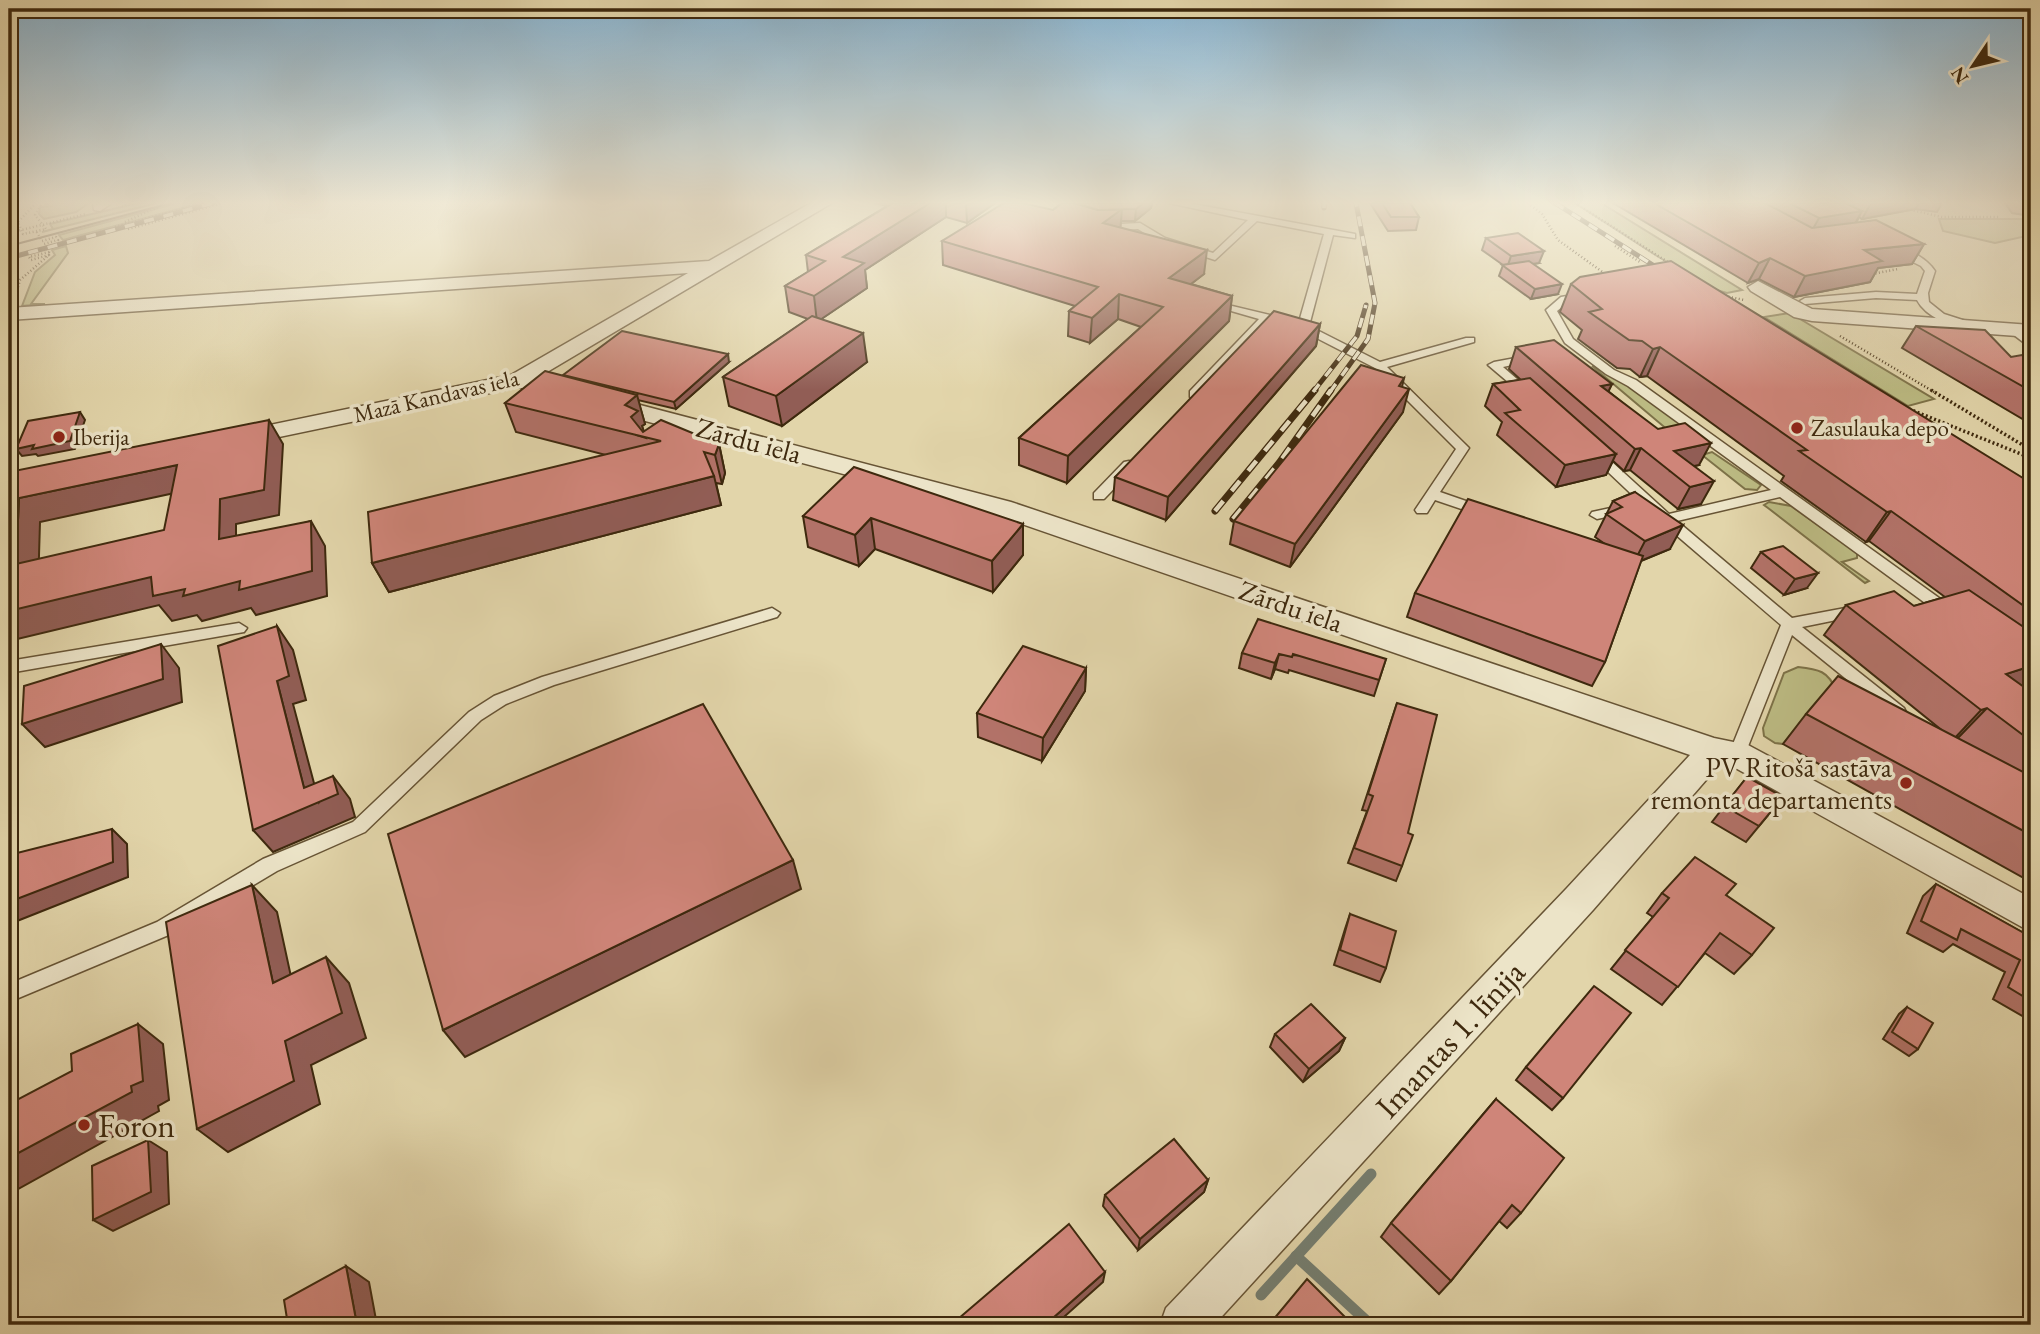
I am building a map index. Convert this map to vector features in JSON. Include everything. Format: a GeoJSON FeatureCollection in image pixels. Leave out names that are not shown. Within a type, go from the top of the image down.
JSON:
{"type":"FeatureCollection","features":[{"type":"Feature","properties":{"kind":"street"},"geometry":{"type":"LineString","coordinates":[[9,314],[707,265]]}},
{"type":"Feature","properties":{"kind":"street","name":"Mazā Kandavas iela"},"geometry":{"type":"LineString","coordinates":[[215,443],[518,380],[711,265]]}},
{"type":"Feature","properties":{"kind":"street"},"geometry":{"type":"LineString","coordinates":[[1758,287],[1801,313],[1809,308],[1970,330],[2023,330]]}},
{"type":"Feature","properties":{"kind":"street","name":"Zārdu iela"},"geometry":{"type":"LineString","coordinates":[[518,380],[1002,508],[1725,752],[2031,916]]}},
{"type":"Feature","properties":{"kind":"street","name":"Imantas 1. līnija"},"geometry":{"type":"LineString","coordinates":[[1183,1325],[1580,899],[1725,752]]}},
{"type":"Feature","properties":{"kind":"lane"},"geometry":{"type":"LineString","coordinates":[[1303,327],[1320,265]]}},
{"type":"Feature","properties":{"kind":"lane"},"geometry":{"type":"LineString","coordinates":[[1926,265],[1930,271],[1922,297],[1926,304],[1938,314],[1970,330]]}},
{"type":"Feature","properties":{"kind":"lane"},"geometry":{"type":"LineString","coordinates":[[1627,289],[1566,299],[1551,310],[1569,341],[1577,348],[1609,372],[1632,383],[1965,624]]}},
{"type":"Feature","properties":{"kind":"lane"},"geometry":{"type":"LineString","coordinates":[[1809,308],[1876,295],[1922,297]]}},
{"type":"Feature","properties":{"kind":"lane"},"geometry":{"type":"LineString","coordinates":[[1201,299],[1265,319],[1303,327],[1379,366],[1463,449],[1422,510]]}},
{"type":"Feature","properties":{"kind":"lane"},"geometry":{"type":"LineString","coordinates":[[1182,407],[1265,319]]}},
{"type":"Feature","properties":{"kind":"lane"},"geometry":{"type":"LineString","coordinates":[[2023,330],[2031,345]]}},
{"type":"Feature","properties":{"kind":"lane"},"geometry":{"type":"LineString","coordinates":[[1379,366],[1470,340]]}},
{"type":"Feature","properties":{"kind":"lane"},"geometry":{"type":"LineString","coordinates":[[1536,402],[1494,365],[1577,348]]}},
{"type":"Feature","properties":{"kind":"lane"},"geometry":{"type":"LineString","coordinates":[[1589,448],[1652,503],[1666,519],[1789,624],[1912,723]]}},
{"type":"Feature","properties":{"kind":"lane"},"geometry":{"type":"LineString","coordinates":[[1099,496],[1136,457]]}},
{"type":"Feature","properties":{"kind":"lane"},"geometry":{"type":"LineString","coordinates":[[1666,519],[1782,492]]}},
{"type":"Feature","properties":{"kind":"lane"},"geometry":{"type":"LineString","coordinates":[[1432,494],[1496,516]]}},
{"type":"Feature","properties":{"kind":"lane"},"geometry":{"type":"LineString","coordinates":[[1597,515],[1652,503]]}},
{"type":"Feature","properties":{"kind":"lane"},"geometry":{"type":"LineString","coordinates":[[1789,624],[1856,611]]}},
{"type":"Feature","properties":{"kind":"lane"},"geometry":{"type":"LineString","coordinates":[[9,993],[164,928],[270,866],[359,827],[475,716],[500,700],[559,677],[772,612]]}},
{"type":"Feature","properties":{"kind":"lane"},"geometry":{"type":"LineString","coordinates":[[1725,752],[1789,624]]}},
{"type":"Feature","properties":{"kind":"lane"},"geometry":{"type":"LineString","coordinates":[[9,667],[239,628]]}},
{"type":"Feature","properties":{"kind":"path"},"geometry":{"type":"LineString","coordinates":[[27,275],[38,265]]}},
{"type":"Feature","properties":{"kind":"path"},"geometry":{"type":"LineString","coordinates":[[1594,265],[1627,289]]}},
{"type":"Feature","properties":{"kind":"path"},"geometry":{"type":"LineString","coordinates":[[1673,265],[1680,270]]}},
{"type":"Feature","properties":{"kind":"path"},"geometry":{"type":"LineString","coordinates":[[1871,274],[1907,267]]}},
{"type":"Feature","properties":{"kind":"path"},"geometry":{"type":"LineString","coordinates":[[1809,308],[1826,328],[2031,450]]}},
{"type":"Feature","properties":{"kind":"path"},"geometry":{"type":"LineString","coordinates":[[1926,425],[1903,408],[2031,458]]}},
{"type":"Feature","properties":{"kind":"shaded area"},"geometry":{"type":"Polygon","coordinates":[[[43,265],[59,265],[31,304],[45,304],[22,306],[35,272],[43,265]]]}},
{"type":"Feature","properties":{"kind":"shaded area"},"geometry":{"type":"Polygon","coordinates":[[[1673,265],[1702,265],[1742,290],[1727,293],[1713,289],[1673,265]]]}},
{"type":"Feature","properties":{"kind":"shaded area"},"geometry":{"type":"Polygon","coordinates":[[[1790,313],[1934,399],[1908,406],[1764,317],[1790,313]]]}},
{"type":"Feature","properties":{"kind":"shaded area"},"geometry":{"type":"Polygon","coordinates":[[[1592,366],[1630,384],[1693,432],[1682,442],[1592,366]]]}},
{"type":"Feature","properties":{"kind":"shaded area"},"geometry":{"type":"Polygon","coordinates":[[[1712,452],[1761,485],[1757,490],[1745,489],[1702,455],[1712,452]]]}},
{"type":"Feature","properties":{"kind":"shaded area"},"geometry":{"type":"Polygon","coordinates":[[[1769,502],[1791,506],[1857,553],[1857,558],[1842,562],[1869,581],[1865,583],[1764,505],[1769,502]]]}},
{"type":"Feature","properties":{"kind":"shaded area"},"geometry":{"type":"Polygon","coordinates":[[[1798,667],[1822,672],[1830,679],[1836,691],[1814,706],[1783,744],[1775,743],[1764,736],[1763,728],[1784,673],[1798,667]]]}},
{"type":"Feature","properties":{"kind":"building"},"geometry":{"type":"Polygon","coordinates":[[[818,265],[861,265],[814,296],[785,286],[818,265]]]}},
{"type":"Feature","properties":{"kind":"building"},"geometry":{"type":"Polygon","coordinates":[[[1024,265],[1186,265],[1169,278],[1232,296],[1068,456],[1019,438],[1163,307],[1119,294],[1092,318],[1069,311],[1098,287],[1024,265]]]}},
{"type":"Feature","properties":{"kind":"building"},"geometry":{"type":"Polygon","coordinates":[[[1502,265],[1535,265],[1562,284],[1535,289],[1502,265]]]}},
{"type":"Feature","properties":{"kind":"building"},"geometry":{"type":"Polygon","coordinates":[[[1647,265],[1678,265],[2031,483],[2031,611],[1891,511],[1887,512],[1799,451],[1807,450],[1660,347],[1653,349],[1642,341],[1629,340],[1589,312],[1602,309],[1571,284],[1580,277],[1647,265]]]}},
{"type":"Feature","properties":{"kind":"building"},"geometry":{"type":"Polygon","coordinates":[[[1784,265],[1860,265],[1805,276],[1784,265]]]}},
{"type":"Feature","properties":{"kind":"building"},"geometry":{"type":"Polygon","coordinates":[[[1274,311],[1320,324],[1168,497],[1115,477],[1274,311]]]}},
{"type":"Feature","properties":{"kind":"building"},"geometry":{"type":"Polygon","coordinates":[[[812,316],[863,333],[776,396],[723,377],[812,316]]]}},
{"type":"Feature","properties":{"kind":"building"},"geometry":{"type":"Polygon","coordinates":[[[1916,326],[1985,330],[2011,357],[2022,355],[2031,358],[2031,391],[1916,326]]]}},
{"type":"Feature","properties":{"kind":"building"},"geometry":{"type":"Polygon","coordinates":[[[622,331],[728,354],[674,402],[563,375],[622,331]]]}},
{"type":"Feature","properties":{"kind":"building"},"geometry":{"type":"Polygon","coordinates":[[[1554,340],[1612,384],[1601,386],[1658,429],[1685,423],[1711,443],[1674,451],[1714,481],[1690,487],[1641,448],[1635,449],[1516,347],[1554,340]]]}},
{"type":"Feature","properties":{"kind":"building"},"geometry":{"type":"Polygon","coordinates":[[[1361,365],[1404,378],[1399,386],[1409,389],[1295,544],[1234,521],[1361,365]]]}},
{"type":"Feature","properties":{"kind":"building"},"geometry":{"type":"Polygon","coordinates":[[[545,371],[637,395],[625,405],[638,411],[631,417],[643,432],[661,420],[719,444],[715,455],[704,452],[714,476],[372,563],[368,512],[661,441],[505,403],[545,371]]]}},
{"type":"Feature","properties":{"kind":"building"},"geometry":{"type":"Polygon","coordinates":[[[1530,378],[1616,454],[1565,465],[1505,413],[1520,410],[1493,384],[1530,378]]]}},
{"type":"Feature","properties":{"kind":"building"},"geometry":{"type":"Polygon","coordinates":[[[80,412],[70,441],[32,449],[34,445],[16,449],[28,421],[80,412]]]}},
{"type":"Feature","properties":{"kind":"building"},"geometry":{"type":"Polygon","coordinates":[[[269,420],[264,490],[220,499],[219,539],[311,521],[312,571],[239,590],[240,581],[183,596],[185,589],[153,596],[151,577],[9,611],[9,472],[269,420]],[[177,465],[19,498],[16,564],[164,530],[177,465]]]}},
{"type":"Feature","properties":{"kind":"building"},"geometry":{"type":"Polygon","coordinates":[[[854,467],[1023,524],[992,561],[871,518],[855,535],[803,516],[854,467]]]}},
{"type":"Feature","properties":{"kind":"building"},"geometry":{"type":"Polygon","coordinates":[[[1635,492],[1683,525],[1645,541],[1606,514],[1622,507],[1613,501],[1635,492]]]}},
{"type":"Feature","properties":{"kind":"building"},"geometry":{"type":"Polygon","coordinates":[[[1468,499],[1643,556],[1605,662],[1415,593],[1468,499]]]}},
{"type":"Feature","properties":{"kind":"building"},"geometry":{"type":"Polygon","coordinates":[[[1783,546],[1818,573],[1795,579],[1761,552],[1783,546]]]}},
{"type":"Feature","properties":{"kind":"building"},"geometry":{"type":"Polygon","coordinates":[[[1969,590],[2031,632],[2031,666],[2006,674],[2031,692],[2025,695],[2031,700],[2031,741],[1987,708],[1981,710],[1846,605],[1894,591],[1914,606],[1969,590]]]}},
{"type":"Feature","properties":{"kind":"building"},"geometry":{"type":"Polygon","coordinates":[[[1258,619],[1386,659],[1379,680],[1293,654],[1292,657],[1279,654],[1275,663],[1242,653],[1258,619]]]}},
{"type":"Feature","properties":{"kind":"building"},"geometry":{"type":"Polygon","coordinates":[[[277,626],[289,676],[277,681],[304,788],[333,776],[338,794],[253,830],[218,646],[277,626]]]}},
{"type":"Feature","properties":{"kind":"building"},"geometry":{"type":"Polygon","coordinates":[[[161,644],[163,679],[22,724],[24,686],[161,644]]]}},
{"type":"Feature","properties":{"kind":"building"},"geometry":{"type":"Polygon","coordinates":[[[1023,646],[1086,668],[1043,738],[977,713],[1023,646]]]}},
{"type":"Feature","properties":{"kind":"building"},"geometry":{"type":"Polygon","coordinates":[[[1838,676],[2031,776],[2031,835],[1806,714],[1838,676]]]}},
{"type":"Feature","properties":{"kind":"building"},"geometry":{"type":"Polygon","coordinates":[[[1397,703],[1437,715],[1408,833],[1413,835],[1402,866],[1354,848],[1373,796],[1368,794],[1397,703]]]}},
{"type":"Feature","properties":{"kind":"building"},"geometry":{"type":"Polygon","coordinates":[[[703,704],[793,860],[443,1030],[388,834],[703,704]]]}},
{"type":"Feature","properties":{"kind":"building"},"geometry":{"type":"Polygon","coordinates":[[[1747,777],[1783,797],[1759,826],[1724,806],[1747,777]]]}},
{"type":"Feature","properties":{"kind":"building"},"geometry":{"type":"Polygon","coordinates":[[[112,829],[113,862],[9,902],[9,855],[112,829]]]}},
{"type":"Feature","properties":{"kind":"building"},"geometry":{"type":"Polygon","coordinates":[[[1695,857],[1736,884],[1726,895],[1774,928],[1752,955],[1720,933],[1678,987],[1625,950],[1669,898],[1662,893],[1695,857]]]}},
{"type":"Feature","properties":{"kind":"building"},"geometry":{"type":"Polygon","coordinates":[[[1936,884],[2031,937],[2031,1001],[2008,987],[2020,960],[1961,929],[1957,940],[1921,921],[1936,884]]]}},
{"type":"Feature","properties":{"kind":"building"},"geometry":{"type":"Polygon","coordinates":[[[252,885],[273,983],[326,957],[342,1013],[285,1041],[294,1081],[197,1129],[166,922],[252,885]]]}},
{"type":"Feature","properties":{"kind":"building"},"geometry":{"type":"Polygon","coordinates":[[[1350,914],[1396,931],[1386,968],[1340,950],[1350,914]]]}},
{"type":"Feature","properties":{"kind":"building"},"geometry":{"type":"Polygon","coordinates":[[[1594,986],[1631,1013],[1563,1098],[1526,1067],[1594,986]]]}},
{"type":"Feature","properties":{"kind":"building"},"geometry":{"type":"Polygon","coordinates":[[[1311,1004],[1345,1038],[1309,1069],[1275,1034],[1311,1004]]]}},
{"type":"Feature","properties":{"kind":"building"},"geometry":{"type":"Polygon","coordinates":[[[1907,1007],[1933,1023],[1918,1049],[1892,1032],[1907,1007]]]}},
{"type":"Feature","properties":{"kind":"building"},"geometry":{"type":"Polygon","coordinates":[[[138,1024],[143,1081],[131,1086],[132,1092],[9,1158],[9,1104],[72,1071],[71,1054],[138,1024]]]}},
{"type":"Feature","properties":{"kind":"building"},"geometry":{"type":"Polygon","coordinates":[[[1496,1099],[1564,1158],[1521,1213],[1512,1205],[1451,1281],[1391,1223],[1496,1099]]]}},
{"type":"Feature","properties":{"kind":"building"},"geometry":{"type":"Polygon","coordinates":[[[1174,1139],[1208,1180],[1140,1239],[1105,1195],[1174,1139]]]}},
{"type":"Feature","properties":{"kind":"building"},"geometry":{"type":"Polygon","coordinates":[[[148,1140],[151,1192],[93,1220],[92,1166],[148,1140]]]}},
{"type":"Feature","properties":{"kind":"building"},"geometry":{"type":"Polygon","coordinates":[[[1069,1224],[1105,1272],[1045,1325],[951,1325],[1069,1224]]]}},
{"type":"Feature","properties":{"kind":"building"},"geometry":{"type":"Polygon","coordinates":[[[346,1266],[357,1325],[288,1325],[284,1300],[346,1266]]]}},
{"type":"Feature","properties":{"kind":"building"},"geometry":{"type":"Polygon","coordinates":[[[1307,1279],[1353,1325],[1278,1325],[1273,1320],[1307,1279]]]}},
{"type":"Feature","properties":{"kind":"waterway"},"geometry":{"type":"LineString","coordinates":[[1296,1256],[1371,1174]]}},
{"type":"Feature","properties":{"kind":"waterway"},"geometry":{"type":"LineString","coordinates":[[1261,1295],[1296,1256]]}},
{"type":"Feature","properties":{"kind":"waterway"},"geometry":{"type":"LineString","coordinates":[[1296,1256],[1371,1325]]}},
{"type":"Feature","properties":{"kind":"railway"},"geometry":{"type":"LineString","coordinates":[[1330,392],[1368,339],[1375,303],[1368,265]]}},
{"type":"Feature","properties":{"kind":"railway"},"geometry":{"type":"LineString","coordinates":[[1653,265],[1667,274]]}},
{"type":"Feature","properties":{"kind":"railway"},"geometry":{"type":"LineString","coordinates":[[1313,392],[1357,336],[1366,305]]}},
{"type":"Feature","properties":{"kind":"railway"},"geometry":{"type":"LineString","coordinates":[[1215,511],[1315,390]]}},
{"type":"Feature","properties":{"kind":"railway"},"geometry":{"type":"LineString","coordinates":[[1233,519],[1279,463],[1331,390]]}},
{"type":"Feature","properties":{"kind":"place","name":"Zasulauka depo"},"geometry":{"type":"Point","coordinates":[1797,428]}},
{"type":"Feature","properties":{"kind":"place","name":"Iberija"},"geometry":{"type":"Point","coordinates":[59,437]}},
{"type":"Feature","properties":{"kind":"place","name":"PV Ritošā sastāva remonta departaments"},"geometry":{"type":"Point","coordinates":[1906,783]}},
{"type":"Feature","properties":{"kind":"place","name":"Foron"},"geometry":{"type":"Point","coordinates":[84,1125]}}]}
